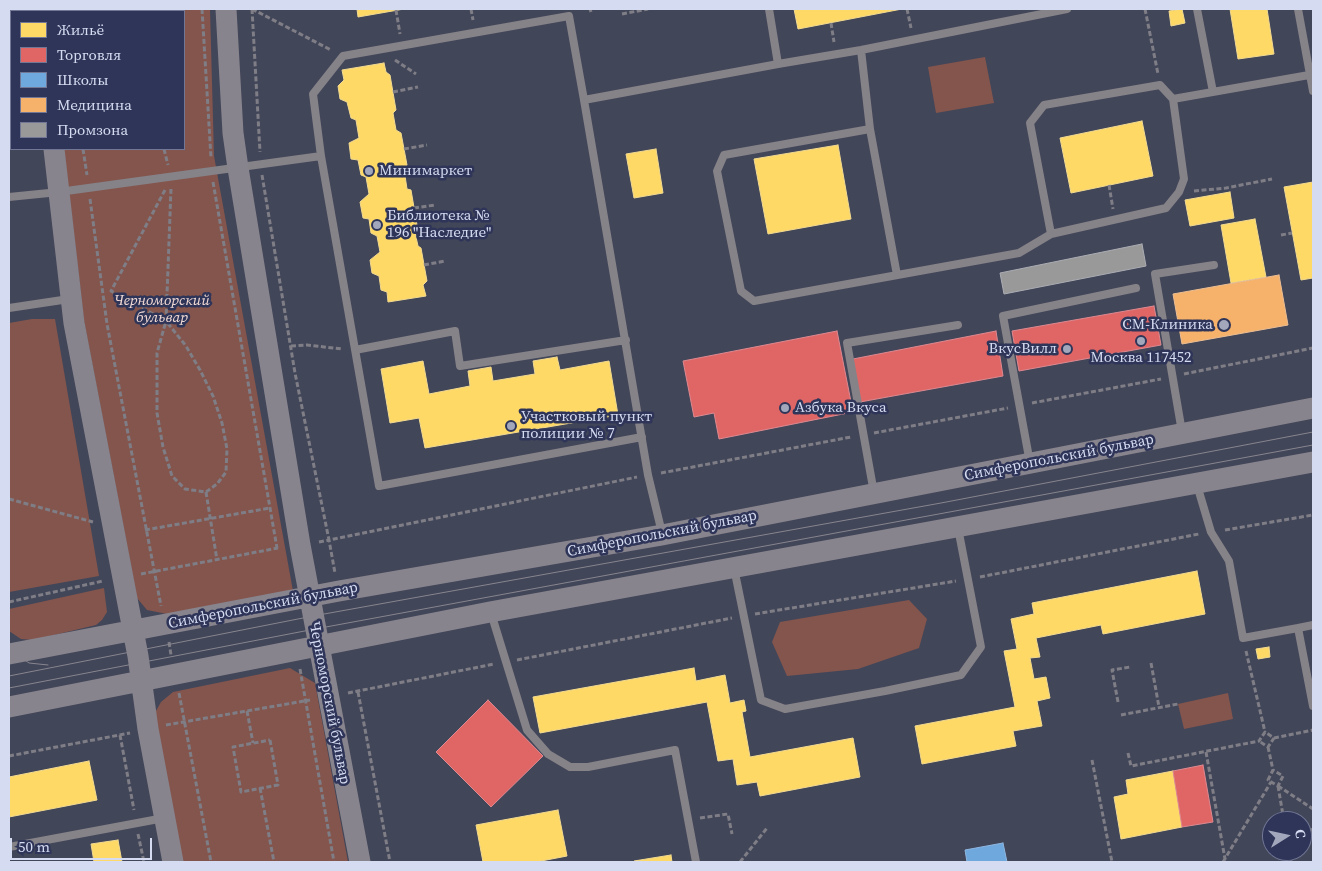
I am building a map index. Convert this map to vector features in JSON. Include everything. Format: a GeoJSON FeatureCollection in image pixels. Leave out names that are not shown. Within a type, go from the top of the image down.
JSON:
{"type":"FeatureCollection","features":[{"type":"Feature","properties":{"kind":"main road","name":"Черноморский бульвар"},"geometry":{"type":"LineString","coordinates":[[226,9],[233,133],[238,168],[300,545],[360,862]]}},
{"type":"Feature","properties":{"kind":"main road"},"geometry":{"type":"LineString","coordinates":[[54,150],[74,323],[133,631],[148,729],[173,862]]}},
{"type":"Feature","properties":{"kind":"main road","name":"Симферопольский бульвар"},"geometry":{"type":"LineString","coordinates":[[9,654],[339,591],[662,535],[1313,408]]}},
{"type":"Feature","properties":{"kind":"main road"},"geometry":{"type":"LineString","coordinates":[[9,707],[490,612],[1313,462]]}},
{"type":"Feature","properties":{"kind":"lane"},"geometry":{"type":"LineString","coordinates":[[769,9],[778,64]]}},
{"type":"Feature","properties":{"kind":"lane"},"geometry":{"type":"LineString","coordinates":[[584,100],[861,50],[1067,9]]}},
{"type":"Feature","properties":{"kind":"lane"},"geometry":{"type":"LineString","coordinates":[[1197,9],[1213,92]]}},
{"type":"Feature","properties":{"kind":"lane"},"geometry":{"type":"LineString","coordinates":[[1298,9],[1313,91]]}},
{"type":"Feature","properties":{"kind":"lane"},"geometry":{"type":"LineString","coordinates":[[642,436],[379,486],[321,156],[313,94],[343,56],[569,16],[626,340],[642,436],[648,475],[662,535]]}},
{"type":"Feature","properties":{"kind":"lane"},"geometry":{"type":"LineString","coordinates":[[861,50],[870,129],[897,275]]}},
{"type":"Feature","properties":{"kind":"lane"},"geometry":{"type":"LineString","coordinates":[[1173,99],[1310,75]]}},
{"type":"Feature","properties":{"kind":"lane"},"geometry":{"type":"LineString","coordinates":[[870,129],[724,155],[717,171],[740,292],[754,301],[1019,253],[1051,234],[1166,208],[1179,192],[1184,179],[1173,99],[1160,85],[1044,106],[1030,123],[1051,234]]}},
{"type":"Feature","properties":{"kind":"lane"},"geometry":{"type":"LineString","coordinates":[[9,197],[212,172],[321,156]]}},
{"type":"Feature","properties":{"kind":"lane"},"geometry":{"type":"LineString","coordinates":[[1183,434],[1155,274],[1214,265]]}},
{"type":"Feature","properties":{"kind":"lane"},"geometry":{"type":"LineString","coordinates":[[1030,463],[1003,316],[1136,288]]}},
{"type":"Feature","properties":{"kind":"lane"},"geometry":{"type":"LineString","coordinates":[[9,308],[71,299]]}},
{"type":"Feature","properties":{"kind":"lane"},"geometry":{"type":"LineString","coordinates":[[874,493],[847,343],[958,325]]}},
{"type":"Feature","properties":{"kind":"lane"},"geometry":{"type":"LineString","coordinates":[[355,350],[455,332],[460,366],[626,340]]}},
{"type":"Feature","properties":{"kind":"lane"},"geometry":{"type":"LineString","coordinates":[[1197,483],[1211,532],[1229,561],[1243,638],[1313,625]]}},
{"type":"Feature","properties":{"kind":"lane"},"geometry":{"type":"LineString","coordinates":[[734,568],[760,700],[785,710],[885,692],[961,675],[981,647],[958,526]]}},
{"type":"Feature","properties":{"kind":"lane"},"geometry":{"type":"LineString","coordinates":[[490,612],[527,730],[548,754],[570,767],[588,767],[675,750],[696,862]]}},
{"type":"Feature","properties":{"kind":"lane"},"geometry":{"type":"LineString","coordinates":[[1298,628],[1313,706]]}},
{"type":"Feature","properties":{"kind":"lane"},"geometry":{"type":"LineString","coordinates":[[9,847],[165,818]]}},
{"type":"Feature","properties":{"kind":"path"},"geometry":{"type":"LineString","coordinates":[[202,9],[212,172],[277,548]]}},
{"type":"Feature","properties":{"kind":"path"},"geometry":{"type":"LineString","coordinates":[[252,9],[343,56]]}},
{"type":"Feature","properties":{"kind":"path"},"geometry":{"type":"LineString","coordinates":[[622,14],[648,9]]}},
{"type":"Feature","properties":{"kind":"path"},"geometry":{"type":"LineString","coordinates":[[908,9],[914,40]]}},
{"type":"Feature","properties":{"kind":"path"},"geometry":{"type":"LineString","coordinates":[[1145,9],[1160,85]]}},
{"type":"Feature","properties":{"kind":"path"},"geometry":{"type":"LineString","coordinates":[[396,10],[402,46]]}},
{"type":"Feature","properties":{"kind":"path"},"geometry":{"type":"LineString","coordinates":[[831,23],[836,54]]}},
{"type":"Feature","properties":{"kind":"path"},"geometry":{"type":"LineString","coordinates":[[393,92],[418,87]]}},
{"type":"Feature","properties":{"kind":"path"},"geometry":{"type":"LineString","coordinates":[[404,149],[427,145]]}},
{"type":"Feature","properties":{"kind":"path"},"geometry":{"type":"LineString","coordinates":[[83,150],[107,324],[153,572],[175,674],[211,862]]}},
{"type":"Feature","properties":{"kind":"path"},"geometry":{"type":"LineString","coordinates":[[103,293],[111,292],[166,321],[186,346],[200,370],[213,396],[222,423],[227,448],[226,472],[217,484],[206,492],[184,489],[172,476],[163,447],[156,413],[158,353],[166,321],[172,177],[164,150]]}},
{"type":"Feature","properties":{"kind":"path"},"geometry":{"type":"LineString","coordinates":[[111,292],[172,177]]}},
{"type":"Feature","properties":{"kind":"path"},"geometry":{"type":"LineString","coordinates":[[1179,192],[1226,188],[1272,179]]}},
{"type":"Feature","properties":{"kind":"path"},"geometry":{"type":"LineString","coordinates":[[1109,185],[1115,221]]}},
{"type":"Feature","properties":{"kind":"path"},"geometry":{"type":"LineString","coordinates":[[414,208],[436,205]]}},
{"type":"Feature","properties":{"kind":"path"},"geometry":{"type":"LineString","coordinates":[[1281,235],[1292,233]]}},
{"type":"Feature","properties":{"kind":"path"},"geometry":{"type":"LineString","coordinates":[[424,265],[445,261]]}},
{"type":"Feature","properties":{"kind":"path"},"geometry":{"type":"LineString","coordinates":[[291,346],[308,345],[355,350]]}},
{"type":"Feature","properties":{"kind":"path"},"geometry":{"type":"LineString","coordinates":[[206,492],[217,560]]}},
{"type":"Feature","properties":{"kind":"path"},"geometry":{"type":"LineString","coordinates":[[9,499],[98,523]]}},
{"type":"Feature","properties":{"kind":"path"},"geometry":{"type":"LineString","coordinates":[[145,530],[270,508]]}},
{"type":"Feature","properties":{"kind":"path"},"geometry":{"type":"LineString","coordinates":[[329,540],[339,591]]}},
{"type":"Feature","properties":{"kind":"path"},"geometry":{"type":"LineString","coordinates":[[9,602],[122,577],[300,545]]}},
{"type":"Feature","properties":{"kind":"path"},"geometry":{"type":"LineString","coordinates":[[1243,638],[1265,732],[1274,738]]}},
{"type":"Feature","properties":{"kind":"path"},"geometry":{"type":"LineString","coordinates":[[1151,663],[1159,707]]}},
{"type":"Feature","properties":{"kind":"path"},"geometry":{"type":"LineString","coordinates":[[299,664],[334,862]]}},
{"type":"Feature","properties":{"kind":"path"},"geometry":{"type":"LineString","coordinates":[[1118,702],[1112,670],[1130,667]]}},
{"type":"Feature","properties":{"kind":"path"},"geometry":{"type":"LineString","coordinates":[[358,692],[390,862]]}},
{"type":"Feature","properties":{"kind":"path"},"geometry":{"type":"LineString","coordinates":[[1121,715],[1178,704]]}},
{"type":"Feature","properties":{"kind":"path"},"geometry":{"type":"LineString","coordinates":[[247,711],[253,743]]}},
{"type":"Feature","properties":{"kind":"path"},"geometry":{"type":"LineString","coordinates":[[9,756],[148,729]]}},
{"type":"Feature","properties":{"kind":"path"},"geometry":{"type":"LineString","coordinates":[[1268,747],[1274,738],[1313,730]]}},
{"type":"Feature","properties":{"kind":"path"},"geometry":{"type":"LineString","coordinates":[[1128,752],[1131,766],[1259,741],[1265,732]]}},
{"type":"Feature","properties":{"kind":"path"},"geometry":{"type":"LineString","coordinates":[[120,735],[144,862]]}},
{"type":"Feature","properties":{"kind":"path"},"geometry":{"type":"LineString","coordinates":[[270,740],[278,785],[260,788],[241,792],[233,747],[270,740]]}},
{"type":"Feature","properties":{"kind":"path"},"geometry":{"type":"LineString","coordinates":[[1259,741],[1268,747],[1273,770],[1268,780],[1313,808]]}},
{"type":"Feature","properties":{"kind":"path"},"geometry":{"type":"LineString","coordinates":[[1206,752],[1224,860]]}},
{"type":"Feature","properties":{"kind":"path"},"geometry":{"type":"LineString","coordinates":[[1092,760],[1112,862]]}},
{"type":"Feature","properties":{"kind":"path"},"geometry":{"type":"LineString","coordinates":[[1273,770],[1283,776],[1278,786],[1282,811]]}},
{"type":"Feature","properties":{"kind":"path"},"geometry":{"type":"LineString","coordinates":[[1224,860],[1271,782]]}},
{"type":"Feature","properties":{"kind":"path"},"geometry":{"type":"LineString","coordinates":[[260,788],[274,862]]}},
{"type":"Feature","properties":{"kind":"path"},"geometry":{"type":"LineString","coordinates":[[703,818],[728,814],[732,834]]}},
{"type":"Feature","properties":{"kind":"path"},"geometry":{"type":"LineString","coordinates":[[740,862],[767,828]]}},
{"type":"Feature","properties":{"kind":"green space","name":"Черноморский бульвар"},"geometry":{"type":"Polygon","coordinates":[[[210,9],[214,156],[293,591],[167,614],[147,610],[137,598],[84,321],[64,150],[185,150],[185,10],[58,10],[210,9]]]}},
{"type":"Feature","properties":{"kind":"green space"},"geometry":{"type":"Polygon","coordinates":[[[985,57],[994,103],[936,113],[928,67],[985,57]]]}},
{"type":"Feature","properties":{"kind":"green space"},"geometry":{"type":"Polygon","coordinates":[[[32,319],[55,319],[99,576],[9,592],[9,323],[32,319]]]}},
{"type":"Feature","properties":{"kind":"green space"},"geometry":{"type":"Polygon","coordinates":[[[104,588],[107,612],[96,625],[33,640],[21,639],[9,631],[9,609],[104,588]]]}},
{"type":"Feature","properties":{"kind":"green space"},"geometry":{"type":"Polygon","coordinates":[[[909,600],[927,619],[919,648],[858,669],[787,676],[772,642],[780,622],[909,600]]]}},
{"type":"Feature","properties":{"kind":"green space"},"geometry":{"type":"Polygon","coordinates":[[[290,668],[315,683],[348,862],[179,862],[152,718],[161,702],[173,692],[290,668]]]}},
{"type":"Feature","properties":{"kind":"green space"},"geometry":{"type":"Polygon","coordinates":[[[1228,693],[1233,719],[1184,729],[1178,704],[1228,693]]]}},
{"type":"Feature","properties":{"kind":"building: Жильё"},"geometry":{"type":"Polygon","coordinates":[[[357,9],[404,9],[358,17],[357,9]]]}},
{"type":"Feature","properties":{"kind":"building: Жильё"},"geometry":{"type":"Polygon","coordinates":[[[794,9],[902,9],[798,29],[794,9]]]}},
{"type":"Feature","properties":{"kind":"building: Жильё"},"geometry":{"type":"Polygon","coordinates":[[[1182,9],[1185,23],[1171,26],[1169,11],[1182,9]]]}},
{"type":"Feature","properties":{"kind":"building: Жильё"},"geometry":{"type":"Polygon","coordinates":[[[1230,9],[1267,9],[1274,54],[1238,59],[1230,9]]]}},
{"type":"Feature","properties":{"kind":"building: Жильё"},"geometry":{"type":"Polygon","coordinates":[[[384,63],[386,72],[390,75],[396,110],[393,113],[396,130],[401,133],[407,165],[404,169],[407,189],[411,190],[417,225],[414,228],[418,246],[421,248],[427,281],[423,285],[426,296],[388,302],[387,292],[381,290],[379,276],[372,273],[370,260],[380,252],[377,236],[371,233],[369,219],[363,218],[360,202],[369,194],[366,177],[361,175],[358,160],[351,159],[349,143],[359,138],[356,120],[351,118],[347,102],[340,99],[338,86],[344,80],[342,70],[384,63]]]}},
{"type":"Feature","properties":{"kind":"building: Жильё"},"geometry":{"type":"Polygon","coordinates":[[[1142,121],[1153,176],[1071,193],[1060,138],[1142,121]]]}},
{"type":"Feature","properties":{"kind":"building: Жильё"},"geometry":{"type":"Polygon","coordinates":[[[838,145],[851,219],[768,234],[754,159],[838,145]]]}},
{"type":"Feature","properties":{"kind":"building: Жильё"},"geometry":{"type":"Polygon","coordinates":[[[656,149],[663,193],[634,198],[626,154],[656,149]]]}},
{"type":"Feature","properties":{"kind":"building: Жильё"},"geometry":{"type":"Polygon","coordinates":[[[1313,182],[1313,278],[1301,280],[1284,187],[1313,182]]]}},
{"type":"Feature","properties":{"kind":"building: Жильё"},"geometry":{"type":"Polygon","coordinates":[[[1230,192],[1234,218],[1190,226],[1185,200],[1230,192]]]}},
{"type":"Feature","properties":{"kind":"building: Жильё"},"geometry":{"type":"Polygon","coordinates":[[[1255,219],[1266,277],[1231,283],[1221,225],[1255,219]]]}},
{"type":"Feature","properties":{"kind":"building: Жильё"},"geometry":{"type":"Polygon","coordinates":[[[557,357],[560,370],[609,361],[618,415],[425,448],[419,418],[390,423],[381,369],[423,361],[429,394],[470,386],[468,371],[491,367],[493,381],[535,374],[533,361],[557,357]]]}},
{"type":"Feature","properties":{"kind":"building: Жильё"},"geometry":{"type":"Polygon","coordinates":[[[1197,571],[1205,614],[1103,634],[1101,625],[1036,638],[1040,657],[1030,658],[1034,679],[1046,677],[1050,698],[1037,701],[1042,726],[1013,731],[1016,746],[922,764],[915,726],[1015,707],[1004,651],[1017,649],[1011,619],[1034,614],[1032,603],[1197,571]]]}},
{"type":"Feature","properties":{"kind":"building: Жильё"},"geometry":{"type":"Polygon","coordinates":[[[1269,647],[1270,657],[1258,659],[1256,649],[1269,647]]]}},
{"type":"Feature","properties":{"kind":"building: Жильё"},"geometry":{"type":"Polygon","coordinates":[[[694,668],[696,681],[725,675],[730,703],[744,700],[746,711],[742,712],[750,757],[853,738],[860,777],[760,796],[757,782],[737,785],[733,759],[718,761],[707,702],[540,733],[533,697],[694,668]]]}},
{"type":"Feature","properties":{"kind":"building: Жильё"},"geometry":{"type":"Polygon","coordinates":[[[89,761],[97,800],[9,817],[9,777],[89,761]]]}},
{"type":"Feature","properties":{"kind":"building: Жильё"},"geometry":{"type":"Polygon","coordinates":[[[1173,771],[1182,827],[1121,839],[1114,797],[1128,794],[1126,780],[1173,771]]]}},
{"type":"Feature","properties":{"kind":"building: Жильё"},"geometry":{"type":"Polygon","coordinates":[[[558,810],[567,856],[536,862],[483,862],[476,825],[558,810]]]}},
{"type":"Feature","properties":{"kind":"building: Жильё"},"geometry":{"type":"Polygon","coordinates":[[[118,840],[122,862],[94,862],[91,844],[118,840]]]}},
{"type":"Feature","properties":{"kind":"building: Жильё"},"geometry":{"type":"Polygon","coordinates":[[[671,855],[672,862],[634,861],[671,855]]]}},
{"type":"Feature","properties":{"kind":"building: Торговля"},"geometry":{"type":"Polygon","coordinates":[[[1154,306],[1161,345],[1019,371],[1012,331],[1154,306]]]}},
{"type":"Feature","properties":{"kind":"building: Торговля"},"geometry":{"type":"Polygon","coordinates":[[[837,331],[853,412],[719,439],[714,413],[694,417],[683,361],[837,331]]]}},
{"type":"Feature","properties":{"kind":"building: Торговля"},"geometry":{"type":"Polygon","coordinates":[[[996,331],[1003,376],[860,402],[853,359],[996,331]]]}},
{"type":"Feature","properties":{"kind":"building: Торговля"},"geometry":{"type":"Polygon","coordinates":[[[488,700],[543,756],[491,807],[436,752],[488,700]]]}},
{"type":"Feature","properties":{"kind":"building: Торговля"},"geometry":{"type":"Polygon","coordinates":[[[1203,765],[1213,822],[1182,827],[1173,771],[1203,765]]]}},
{"type":"Feature","properties":{"kind":"building: Школы"},"geometry":{"type":"Polygon","coordinates":[[[1003,843],[1007,862],[967,862],[965,850],[1003,843]]]}},
{"type":"Feature","properties":{"kind":"building: Медицина"},"geometry":{"type":"Polygon","coordinates":[[[1279,275],[1288,325],[1182,344],[1173,294],[1279,275]]]}},
{"type":"Feature","properties":{"kind":"building: Промзона"},"geometry":{"type":"Polygon","coordinates":[[[1142,244],[1146,266],[1004,294],[1000,273],[1142,244]]]}},
{"type":"Feature","properties":{"kind":"tram line"},"geometry":{"type":"LineString","coordinates":[[9,676],[313,616],[941,503],[1313,432]]}},
{"type":"Feature","properties":{"kind":"tram line"},"geometry":{"type":"LineString","coordinates":[[9,688],[315,629],[1313,445]]}},
{"type":"Feature","properties":{"kind":"tram line"},"geometry":{"type":"LineString","coordinates":[[9,649],[29,663],[48,665]]}},
{"type":"Feature","properties":{"kind":"place","name":"Минимаркет"},"geometry":{"type":"Point","coordinates":[369,171]}},
{"type":"Feature","properties":{"kind":"place","name":"Библиотека № 196 \"Наследие\""},"geometry":{"type":"Point","coordinates":[377,225]}},
{"type":"Feature","properties":{"kind":"place","name":"СМ-Клиника"},"geometry":{"type":"Point","coordinates":[1224,325]}},
{"type":"Feature","properties":{"kind":"place","name":"Москва 117452"},"geometry":{"type":"Point","coordinates":[1141,341]}},
{"type":"Feature","properties":{"kind":"place","name":"ВкусВилл"},"geometry":{"type":"Point","coordinates":[1067,349]}},
{"type":"Feature","properties":{"kind":"place","name":"Азбука Вкуса"},"geometry":{"type":"Point","coordinates":[785,408]}},
{"type":"Feature","properties":{"kind":"place","name":"Участковый пункт полиции № 7"},"geometry":{"type":"Point","coordinates":[511,426]}}]}
